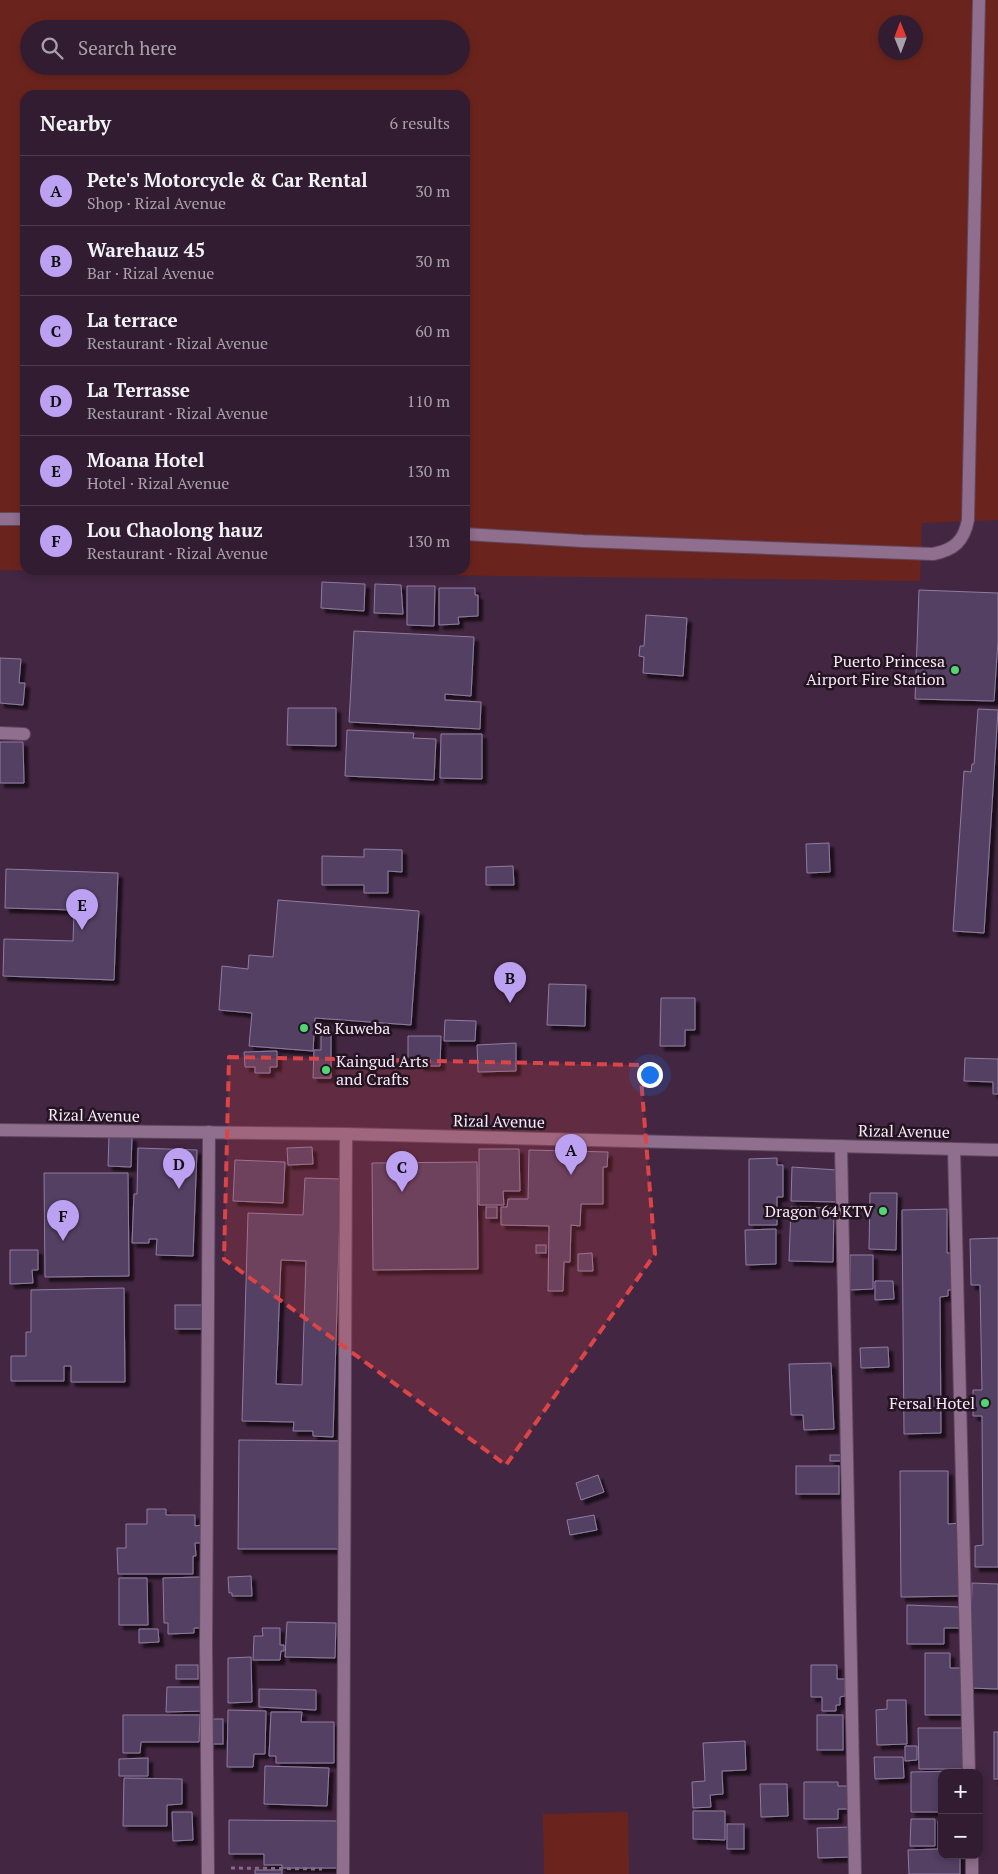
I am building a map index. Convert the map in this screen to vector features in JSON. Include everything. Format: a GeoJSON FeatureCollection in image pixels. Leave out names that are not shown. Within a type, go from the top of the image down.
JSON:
{"type":"FeatureCollection","features":[{"type":"Feature","properties":{"kind":"street"},"geometry":{"type":"LineString","coordinates":[[470,534],[583,541],[933,554],[946,552],[958,544],[966,533],[968,520],[979,0]]}},
{"type":"Feature","properties":{"kind":"street"},"geometry":{"type":"LineString","coordinates":[[0,519],[20,519]]}},
{"type":"Feature","properties":{"kind":"street"},"geometry":{"type":"LineString","coordinates":[[0,734],[24,734]]}},
{"type":"Feature","properties":{"kind":"street","name":"Rizal Avenue"},"geometry":{"type":"LineString","coordinates":[[0,1130],[346,1134],[998,1150]]}},
{"type":"Feature","properties":{"kind":"street"},"geometry":{"type":"LineString","coordinates":[[208,1871],[206,1645],[209,1132]]}},
{"type":"Feature","properties":{"kind":"street"},"geometry":{"type":"LineString","coordinates":[[343,1871],[346,1134]]}},
{"type":"Feature","properties":{"kind":"street"},"geometry":{"type":"LineString","coordinates":[[841,1146],[855,1874]]}},
{"type":"Feature","properties":{"kind":"street"},"geometry":{"type":"LineString","coordinates":[[954,1149],[970,1769]]}},
{"type":"Feature","properties":{"kind":"street"},"geometry":{"type":"LineString","coordinates":[[972,1859],[972,1874]]}},
{"type":"Feature","properties":{"kind":"path"},"geometry":{"type":"LineString","coordinates":[[208,1871],[343,1871]]}},
{"type":"Feature","properties":{"kind":"highlighted area"},"geometry":{"type":"Polygon","coordinates":[[[229,1057],[640,1065],[655,1254],[506,1465],[224,1259],[229,1057]]]}},
{"type":"Feature","properties":{"kind":"shaded area"},"geometry":{"type":"Polygon","coordinates":[[[0,0],[998,0],[998,520],[922,523],[920,581],[418,575],[470,575],[470,90],[20,90],[20,570],[0,570],[0,0]]]}},
{"type":"Feature","properties":{"kind":"shaded area"},"geometry":{"type":"Polygon","coordinates":[[[628,1812],[629,1874],[544,1874],[543,1814],[628,1812]]]}},
{"type":"Feature","properties":{"kind":"building"},"geometry":{"type":"Polygon","coordinates":[[[322,582],[365,584],[364,611],[321,608],[322,582]]]}},
{"type":"Feature","properties":{"kind":"building"},"geometry":{"type":"Polygon","coordinates":[[[375,584],[401,585],[403,614],[374,613],[375,584]]]}},
{"type":"Feature","properties":{"kind":"building"},"geometry":{"type":"Polygon","coordinates":[[[407,586],[435,586],[434,626],[407,625],[407,586]]]}},
{"type":"Feature","properties":{"kind":"building"},"geometry":{"type":"Polygon","coordinates":[[[439,588],[475,588],[475,595],[478,595],[478,616],[458,617],[459,624],[439,625],[439,588]]]}},
{"type":"Feature","properties":{"kind":"building","name":"Puerto Princesa Airport Fire Station"},"geometry":{"type":"Polygon","coordinates":[[[919,590],[998,593],[998,641],[994,701],[915,699],[919,590]]]}},
{"type":"Feature","properties":{"kind":"building"},"geometry":{"type":"Polygon","coordinates":[[[646,615],[687,618],[683,676],[643,673],[644,657],[639,656],[640,646],[644,646],[646,615]]]}},
{"type":"Feature","properties":{"kind":"building"},"geometry":{"type":"Polygon","coordinates":[[[354,631],[474,637],[471,696],[445,694],[445,700],[481,702],[480,729],[349,722],[354,631]]]}},
{"type":"Feature","properties":{"kind":"building"},"geometry":{"type":"Polygon","coordinates":[[[0,658],[21,659],[19,683],[25,683],[23,705],[0,703],[0,658]]]}},
{"type":"Feature","properties":{"kind":"building"},"geometry":{"type":"Polygon","coordinates":[[[288,708],[336,708],[336,746],[287,745],[288,708]]]}},
{"type":"Feature","properties":{"kind":"building"},"geometry":{"type":"Polygon","coordinates":[[[978,709],[998,710],[984,933],[953,931],[964,771],[971,772],[972,764],[974,764],[978,709]]]}},
{"type":"Feature","properties":{"kind":"building"},"geometry":{"type":"Polygon","coordinates":[[[347,730],[414,733],[413,738],[436,739],[434,780],[345,776],[347,730]]]}},
{"type":"Feature","properties":{"kind":"building"},"geometry":{"type":"Polygon","coordinates":[[[441,734],[482,734],[482,779],[440,778],[441,734]]]}},
{"type":"Feature","properties":{"kind":"building"},"geometry":{"type":"Polygon","coordinates":[[[0,742],[23,742],[24,783],[0,783],[0,742]]]}},
{"type":"Feature","properties":{"kind":"building"},"geometry":{"type":"Polygon","coordinates":[[[829,843],[830,872],[807,873],[806,844],[829,843]]]}},
{"type":"Feature","properties":{"kind":"building"},"geometry":{"type":"Polygon","coordinates":[[[364,849],[402,850],[402,872],[388,871],[388,893],[364,893],[364,885],[322,885],[322,856],[364,857],[364,849]]]}},
{"type":"Feature","properties":{"kind":"building"},"geometry":{"type":"Polygon","coordinates":[[[513,866],[514,885],[486,885],[486,867],[513,866]]]}},
{"type":"Feature","properties":{"kind":"building"},"geometry":{"type":"Polygon","coordinates":[[[6,869],[118,873],[114,980],[3,976],[4,939],[73,941],[74,910],[5,908],[6,869]]]}},
{"type":"Feature","properties":{"kind":"building"},"geometry":{"type":"Polygon","coordinates":[[[278,900],[419,911],[411,1025],[315,1018],[313,1051],[249,1046],[252,1013],[219,1010],[222,966],[248,969],[249,955],[273,957],[278,900]]]}},
{"type":"Feature","properties":{"kind":"building"},"geometry":{"type":"Polygon","coordinates":[[[549,984],[586,985],[585,1026],[547,1025],[549,984]]]}},
{"type":"Feature","properties":{"kind":"building"},"geometry":{"type":"Polygon","coordinates":[[[661,998],[695,998],[695,1030],[685,1030],[685,1046],[660,1046],[661,998]]]}},
{"type":"Feature","properties":{"kind":"building"},"geometry":{"type":"Polygon","coordinates":[[[445,1020],[476,1021],[475,1041],[444,1041],[445,1020]]]}},
{"type":"Feature","properties":{"kind":"building"},"geometry":{"type":"Polygon","coordinates":[[[321,1029],[331,1030],[331,1078],[313,1078],[314,1050],[321,1050],[321,1029]]]}},
{"type":"Feature","properties":{"kind":"building"},"geometry":{"type":"Polygon","coordinates":[[[408,1036],[441,1036],[440,1066],[420,1066],[420,1060],[408,1060],[408,1036]]]}},
{"type":"Feature","properties":{"kind":"building"},"geometry":{"type":"Polygon","coordinates":[[[516,1043],[516,1071],[478,1072],[477,1045],[516,1043]]]}},
{"type":"Feature","properties":{"kind":"building"},"geometry":{"type":"Polygon","coordinates":[[[277,1051],[277,1067],[270,1067],[270,1073],[255,1073],[255,1067],[245,1067],[244,1052],[277,1051]]]}},
{"type":"Feature","properties":{"kind":"building"},"geometry":{"type":"Polygon","coordinates":[[[965,1058],[998,1059],[998,1094],[993,1094],[993,1082],[964,1081],[965,1058]]]}},
{"type":"Feature","properties":{"kind":"building"},"geometry":{"type":"Polygon","coordinates":[[[109,1136],[132,1137],[131,1167],[108,1166],[109,1136]]]}},
{"type":"Feature","properties":{"kind":"building"},"geometry":{"type":"Polygon","coordinates":[[[312,1147],[313,1164],[288,1165],[287,1148],[312,1147]]]}},
{"type":"Feature","properties":{"kind":"building"},"geometry":{"type":"Polygon","coordinates":[[[138,1148],[197,1150],[193,1256],[156,1255],[157,1239],[149,1239],[149,1243],[132,1243],[134,1194],[137,1194],[138,1148]]]}},
{"type":"Feature","properties":{"kind":"building"},"geometry":{"type":"Polygon","coordinates":[[[479,1149],[519,1149],[520,1191],[503,1191],[504,1205],[479,1205],[479,1149]]]}},
{"type":"Feature","properties":{"kind":"building"},"geometry":{"type":"Polygon","coordinates":[[[529,1150],[608,1152],[607,1167],[603,1167],[603,1204],[581,1204],[580,1226],[571,1225],[570,1262],[564,1262],[563,1291],[548,1291],[549,1226],[501,1225],[501,1207],[507,1207],[508,1199],[528,1199],[529,1150]]]}},
{"type":"Feature","properties":{"kind":"building"},"geometry":{"type":"Polygon","coordinates":[[[777,1158],[777,1165],[783,1165],[783,1197],[777,1197],[777,1225],[749,1225],[749,1159],[777,1158]]]}},
{"type":"Feature","properties":{"kind":"building"},"geometry":{"type":"Polygon","coordinates":[[[235,1160],[285,1162],[283,1203],[233,1201],[235,1160]]]}},
{"type":"Feature","properties":{"kind":"building"},"geometry":{"type":"Polygon","coordinates":[[[477,1162],[478,1269],[373,1270],[372,1163],[477,1162]]]}},
{"type":"Feature","properties":{"kind":"building"},"geometry":{"type":"Polygon","coordinates":[[[792,1167],[837,1170],[836,1202],[791,1201],[792,1167]]]}},
{"type":"Feature","properties":{"kind":"building"},"geometry":{"type":"Polygon","coordinates":[[[44,1173],[128,1173],[129,1276],[45,1277],[44,1173]]]}},
{"type":"Feature","properties":{"kind":"building"},"geometry":{"type":"Polygon","coordinates":[[[305,1178],[341,1179],[333,1437],[313,1436],[313,1431],[293,1431],[294,1422],[242,1421],[248,1213],[303,1215],[305,1178]],[[281,1260],[276,1384],[302,1385],[306,1261],[281,1260]]]}},
{"type":"Feature","properties":{"kind":"building"},"geometry":{"type":"Polygon","coordinates":[[[870,1193],[897,1193],[896,1250],[869,1249],[870,1193]]]}},
{"type":"Feature","properties":{"kind":"building"},"geometry":{"type":"Polygon","coordinates":[[[486,1207],[497,1207],[497,1218],[486,1218],[486,1207]]]}},
{"type":"Feature","properties":{"kind":"building"},"geometry":{"type":"Polygon","coordinates":[[[791,1207],[834,1208],[833,1262],[789,1261],[791,1207]]]}},
{"type":"Feature","properties":{"kind":"building"},"geometry":{"type":"Polygon","coordinates":[[[947,1209],[947,1253],[951,1253],[952,1290],[948,1290],[948,1296],[940,1297],[941,1433],[904,1434],[902,1210],[947,1209]]]}},
{"type":"Feature","properties":{"kind":"building"},"geometry":{"type":"Polygon","coordinates":[[[776,1229],[776,1264],[746,1265],[745,1230],[776,1229]]]}},
{"type":"Feature","properties":{"kind":"building","name":"Fersal Hotel"},"geometry":{"type":"Polygon","coordinates":[[[998,1238],[998,1567],[975,1567],[975,1546],[983,1545],[982,1416],[973,1416],[973,1390],[982,1390],[980,1285],[971,1285],[970,1239],[998,1238]]]}},
{"type":"Feature","properties":{"kind":"building"},"geometry":{"type":"Polygon","coordinates":[[[536,1245],[546,1245],[546,1253],[536,1253],[536,1245]]]}},
{"type":"Feature","properties":{"kind":"building"},"geometry":{"type":"Polygon","coordinates":[[[10,1250],[38,1250],[38,1270],[32,1270],[33,1283],[10,1284],[10,1250]]]}},
{"type":"Feature","properties":{"kind":"building"},"geometry":{"type":"Polygon","coordinates":[[[592,1253],[593,1271],[578,1271],[578,1254],[592,1253]]]}},
{"type":"Feature","properties":{"kind":"building"},"geometry":{"type":"Polygon","coordinates":[[[850,1255],[873,1255],[873,1289],[850,1290],[850,1255]]]}},
{"type":"Feature","properties":{"kind":"building"},"geometry":{"type":"Polygon","coordinates":[[[875,1281],[893,1281],[894,1299],[875,1300],[875,1281]]]}},
{"type":"Feature","properties":{"kind":"building"},"geometry":{"type":"Polygon","coordinates":[[[124,1288],[125,1382],[71,1382],[71,1366],[64,1366],[64,1381],[11,1381],[11,1356],[26,1356],[26,1332],[31,1332],[31,1290],[124,1288]]]}},
{"type":"Feature","properties":{"kind":"building"},"geometry":{"type":"Polygon","coordinates":[[[175,1305],[202,1305],[202,1329],[175,1329],[175,1305]]]}},
{"type":"Feature","properties":{"kind":"building"},"geometry":{"type":"Polygon","coordinates":[[[888,1347],[889,1367],[861,1368],[860,1348],[888,1347]]]}},
{"type":"Feature","properties":{"kind":"building"},"geometry":{"type":"Polygon","coordinates":[[[831,1363],[834,1429],[804,1430],[803,1415],[791,1415],[789,1364],[831,1363]]]}},
{"type":"Feature","properties":{"kind":"building"},"geometry":{"type":"Polygon","coordinates":[[[239,1440],[341,1441],[340,1549],[238,1549],[239,1440]]]}},
{"type":"Feature","properties":{"kind":"building"},"geometry":{"type":"Polygon","coordinates":[[[830,1455],[843,1455],[843,1461],[830,1461],[830,1455]]]}},
{"type":"Feature","properties":{"kind":"building"},"geometry":{"type":"Polygon","coordinates":[[[796,1466],[839,1466],[839,1494],[796,1494],[796,1466]]]}},
{"type":"Feature","properties":{"kind":"building"},"geometry":{"type":"Polygon","coordinates":[[[900,1471],[948,1471],[948,1524],[961,1523],[961,1596],[901,1597],[900,1471]]]}},
{"type":"Feature","properties":{"kind":"building"},"geometry":{"type":"Polygon","coordinates":[[[598,1475],[604,1492],[581,1500],[576,1483],[598,1475]]]}},
{"type":"Feature","properties":{"kind":"building"},"geometry":{"type":"Polygon","coordinates":[[[147,1509],[166,1509],[166,1515],[195,1515],[195,1526],[202,1525],[201,1543],[195,1543],[196,1556],[193,1556],[193,1574],[118,1574],[117,1548],[126,1548],[126,1524],[147,1524],[147,1509]]]}},
{"type":"Feature","properties":{"kind":"building"},"geometry":{"type":"Polygon","coordinates":[[[594,1515],[597,1530],[570,1535],[567,1520],[594,1515]]]}},
{"type":"Feature","properties":{"kind":"building"},"geometry":{"type":"Polygon","coordinates":[[[251,1576],[252,1596],[232,1596],[232,1593],[229,1593],[228,1577],[251,1576]]]}},
{"type":"Feature","properties":{"kind":"building"},"geometry":{"type":"Polygon","coordinates":[[[201,1577],[203,1628],[194,1628],[194,1633],[168,1634],[168,1623],[164,1623],[163,1578],[201,1577]]]}},
{"type":"Feature","properties":{"kind":"building"},"geometry":{"type":"Polygon","coordinates":[[[119,1578],[147,1578],[148,1625],[119,1625],[119,1578]]]}},
{"type":"Feature","properties":{"kind":"building"},"geometry":{"type":"Polygon","coordinates":[[[972,1583],[998,1584],[998,1689],[969,1688],[972,1583]]]}},
{"type":"Feature","properties":{"kind":"building"},"geometry":{"type":"Polygon","coordinates":[[[907,1605],[959,1607],[960,1628],[944,1628],[944,1644],[907,1644],[907,1605]]]}},
{"type":"Feature","properties":{"kind":"building"},"geometry":{"type":"Polygon","coordinates":[[[287,1622],[336,1623],[335,1658],[285,1657],[287,1622]]]}},
{"type":"Feature","properties":{"kind":"building"},"geometry":{"type":"Polygon","coordinates":[[[262,1628],[280,1628],[280,1645],[284,1645],[284,1651],[281,1651],[280,1660],[253,1660],[254,1636],[263,1636],[262,1628]]]}},
{"type":"Feature","properties":{"kind":"building"},"geometry":{"type":"Polygon","coordinates":[[[139,1629],[158,1629],[159,1642],[139,1643],[139,1629]]]}},
{"type":"Feature","properties":{"kind":"building"},"geometry":{"type":"Polygon","coordinates":[[[925,1653],[950,1653],[950,1668],[962,1668],[962,1715],[925,1715],[925,1653]]]}},
{"type":"Feature","properties":{"kind":"building"},"geometry":{"type":"Polygon","coordinates":[[[251,1657],[252,1702],[228,1703],[228,1658],[251,1657]]]}},
{"type":"Feature","properties":{"kind":"building"},"geometry":{"type":"Polygon","coordinates":[[[176,1665],[198,1665],[198,1679],[176,1679],[176,1665]]]}},
{"type":"Feature","properties":{"kind":"building"},"geometry":{"type":"Polygon","coordinates":[[[811,1665],[837,1665],[837,1679],[845,1679],[845,1696],[840,1697],[840,1705],[836,1705],[836,1711],[822,1711],[822,1697],[811,1697],[811,1665]]]}},
{"type":"Feature","properties":{"kind":"building"},"geometry":{"type":"Polygon","coordinates":[[[167,1687],[204,1687],[204,1711],[166,1712],[167,1687]]]}},
{"type":"Feature","properties":{"kind":"building"},"geometry":{"type":"Polygon","coordinates":[[[259,1689],[316,1690],[316,1710],[259,1707],[259,1689]]]}},
{"type":"Feature","properties":{"kind":"building"},"geometry":{"type":"Polygon","coordinates":[[[887,1700],[906,1700],[907,1744],[877,1745],[876,1710],[887,1709],[887,1700]]]}},
{"type":"Feature","properties":{"kind":"building"},"geometry":{"type":"Polygon","coordinates":[[[228,1710],[266,1711],[265,1754],[254,1754],[253,1767],[227,1767],[228,1710]]]}},
{"type":"Feature","properties":{"kind":"building"},"geometry":{"type":"Polygon","coordinates":[[[271,1712],[302,1712],[301,1722],[334,1722],[334,1763],[276,1763],[276,1756],[269,1756],[271,1712]]]}},
{"type":"Feature","properties":{"kind":"building"},"geometry":{"type":"Polygon","coordinates":[[[123,1715],[200,1715],[199,1742],[141,1742],[140,1753],[123,1753],[123,1715]]]}},
{"type":"Feature","properties":{"kind":"building"},"geometry":{"type":"Polygon","coordinates":[[[817,1715],[843,1715],[843,1750],[817,1750],[817,1715]]]}},
{"type":"Feature","properties":{"kind":"building"},"geometry":{"type":"Polygon","coordinates":[[[210,1719],[223,1719],[223,1744],[210,1744],[210,1719]]]}},
{"type":"Feature","properties":{"kind":"building"},"geometry":{"type":"Polygon","coordinates":[[[918,1728],[963,1728],[963,1769],[919,1769],[918,1728]]]}},
{"type":"Feature","properties":{"kind":"building"},"geometry":{"type":"Polygon","coordinates":[[[994,1732],[998,1732],[998,1779],[994,1779],[994,1732]]]}},
{"type":"Feature","properties":{"kind":"building"},"geometry":{"type":"Polygon","coordinates":[[[745,1741],[746,1770],[722,1771],[723,1794],[710,1795],[711,1807],[693,1808],[692,1782],[705,1781],[703,1743],[745,1741]]]}},
{"type":"Feature","properties":{"kind":"building"},"geometry":{"type":"Polygon","coordinates":[[[905,1746],[917,1746],[917,1760],[905,1761],[905,1746]]]}},
{"type":"Feature","properties":{"kind":"building"},"geometry":{"type":"Polygon","coordinates":[[[874,1757],[903,1757],[904,1778],[875,1779],[874,1757]]]}},
{"type":"Feature","properties":{"kind":"building"},"geometry":{"type":"Polygon","coordinates":[[[148,1758],[148,1776],[119,1776],[119,1759],[148,1758]]]}},
{"type":"Feature","properties":{"kind":"building"},"geometry":{"type":"Polygon","coordinates":[[[265,1766],[329,1768],[327,1806],[264,1804],[265,1766]]]}},
{"type":"Feature","properties":{"kind":"building"},"geometry":{"type":"Polygon","coordinates":[[[938,1771],[938,1812],[911,1812],[911,1772],[938,1771]]]}},
{"type":"Feature","properties":{"kind":"building"},"geometry":{"type":"Polygon","coordinates":[[[124,1778],[182,1779],[182,1804],[167,1805],[167,1826],[123,1826],[124,1778]]]}},
{"type":"Feature","properties":{"kind":"building"},"geometry":{"type":"Polygon","coordinates":[[[804,1782],[838,1782],[838,1786],[849,1786],[849,1809],[838,1809],[838,1819],[804,1819],[804,1782]]]}},
{"type":"Feature","properties":{"kind":"building"},"geometry":{"type":"Polygon","coordinates":[[[760,1784],[787,1784],[788,1816],[761,1817],[760,1784]]]}},
{"type":"Feature","properties":{"kind":"building"},"geometry":{"type":"Polygon","coordinates":[[[693,1811],[725,1811],[725,1840],[693,1839],[693,1811]]]}},
{"type":"Feature","properties":{"kind":"building"},"geometry":{"type":"Polygon","coordinates":[[[172,1812],[192,1812],[193,1840],[173,1841],[172,1812]]]}},
{"type":"Feature","properties":{"kind":"building"},"geometry":{"type":"Polygon","coordinates":[[[911,1819],[935,1819],[935,1846],[910,1846],[911,1819]]]}},
{"type":"Feature","properties":{"kind":"building"},"geometry":{"type":"Polygon","coordinates":[[[229,1820],[340,1821],[339,1868],[282,1868],[282,1865],[264,1865],[264,1854],[229,1854],[229,1820]]]}},
{"type":"Feature","properties":{"kind":"building"},"geometry":{"type":"Polygon","coordinates":[[[727,1824],[744,1824],[744,1849],[727,1849],[727,1824]]]}},
{"type":"Feature","properties":{"kind":"building"},"geometry":{"type":"Polygon","coordinates":[[[852,1827],[852,1857],[818,1858],[817,1828],[852,1827]]]}},
{"type":"Feature","properties":{"kind":"building"},"geometry":{"type":"Polygon","coordinates":[[[938,1849],[938,1859],[960,1859],[960,1874],[909,1874],[908,1850],[938,1849]]]}},
{"type":"Feature","properties":{"kind":"building"},"geometry":{"type":"Polygon","coordinates":[[[255,1870],[282,1870],[282,1874],[255,1874],[255,1870]]]}},
{"type":"Feature","properties":{"kind":"place","name":"Puerto Princesa Airport Fire Station"},"geometry":{"type":"Point","coordinates":[955,670]}},
{"type":"Feature","properties":{"kind":"place","name":"Moana Hotel"},"geometry":{"type":"Point","coordinates":[82,930]}},
{"type":"Feature","properties":{"kind":"place","name":"Warehauz 45"},"geometry":{"type":"Point","coordinates":[510,1003]}},
{"type":"Feature","properties":{"kind":"place","name":"Sa Kuweba"},"geometry":{"type":"Point","coordinates":[304,1028]}},
{"type":"Feature","properties":{"kind":"place","name":"Kaingud Arts and Crafts"},"geometry":{"type":"Point","coordinates":[326,1070]}},
{"type":"Feature","properties":{"kind":"place","name":"Pete's Motorcycle & Car Rental"},"geometry":{"type":"Point","coordinates":[571,1175]}},
{"type":"Feature","properties":{"kind":"place","name":"La Terrasse"},"geometry":{"type":"Point","coordinates":[179,1189]}},
{"type":"Feature","properties":{"kind":"place","name":"La terrace"},"geometry":{"type":"Point","coordinates":[402,1192]}},
{"type":"Feature","properties":{"kind":"place","name":"Dragon 64 KTV"},"geometry":{"type":"Point","coordinates":[883,1211]}},
{"type":"Feature","properties":{"kind":"place","name":"Lou Chaolong hauz"},"geometry":{"type":"Point","coordinates":[63,1241]}},
{"type":"Feature","properties":{"kind":"place","name":"Fersal Hotel"},"geometry":{"type":"Point","coordinates":[985,1403]}}]}
